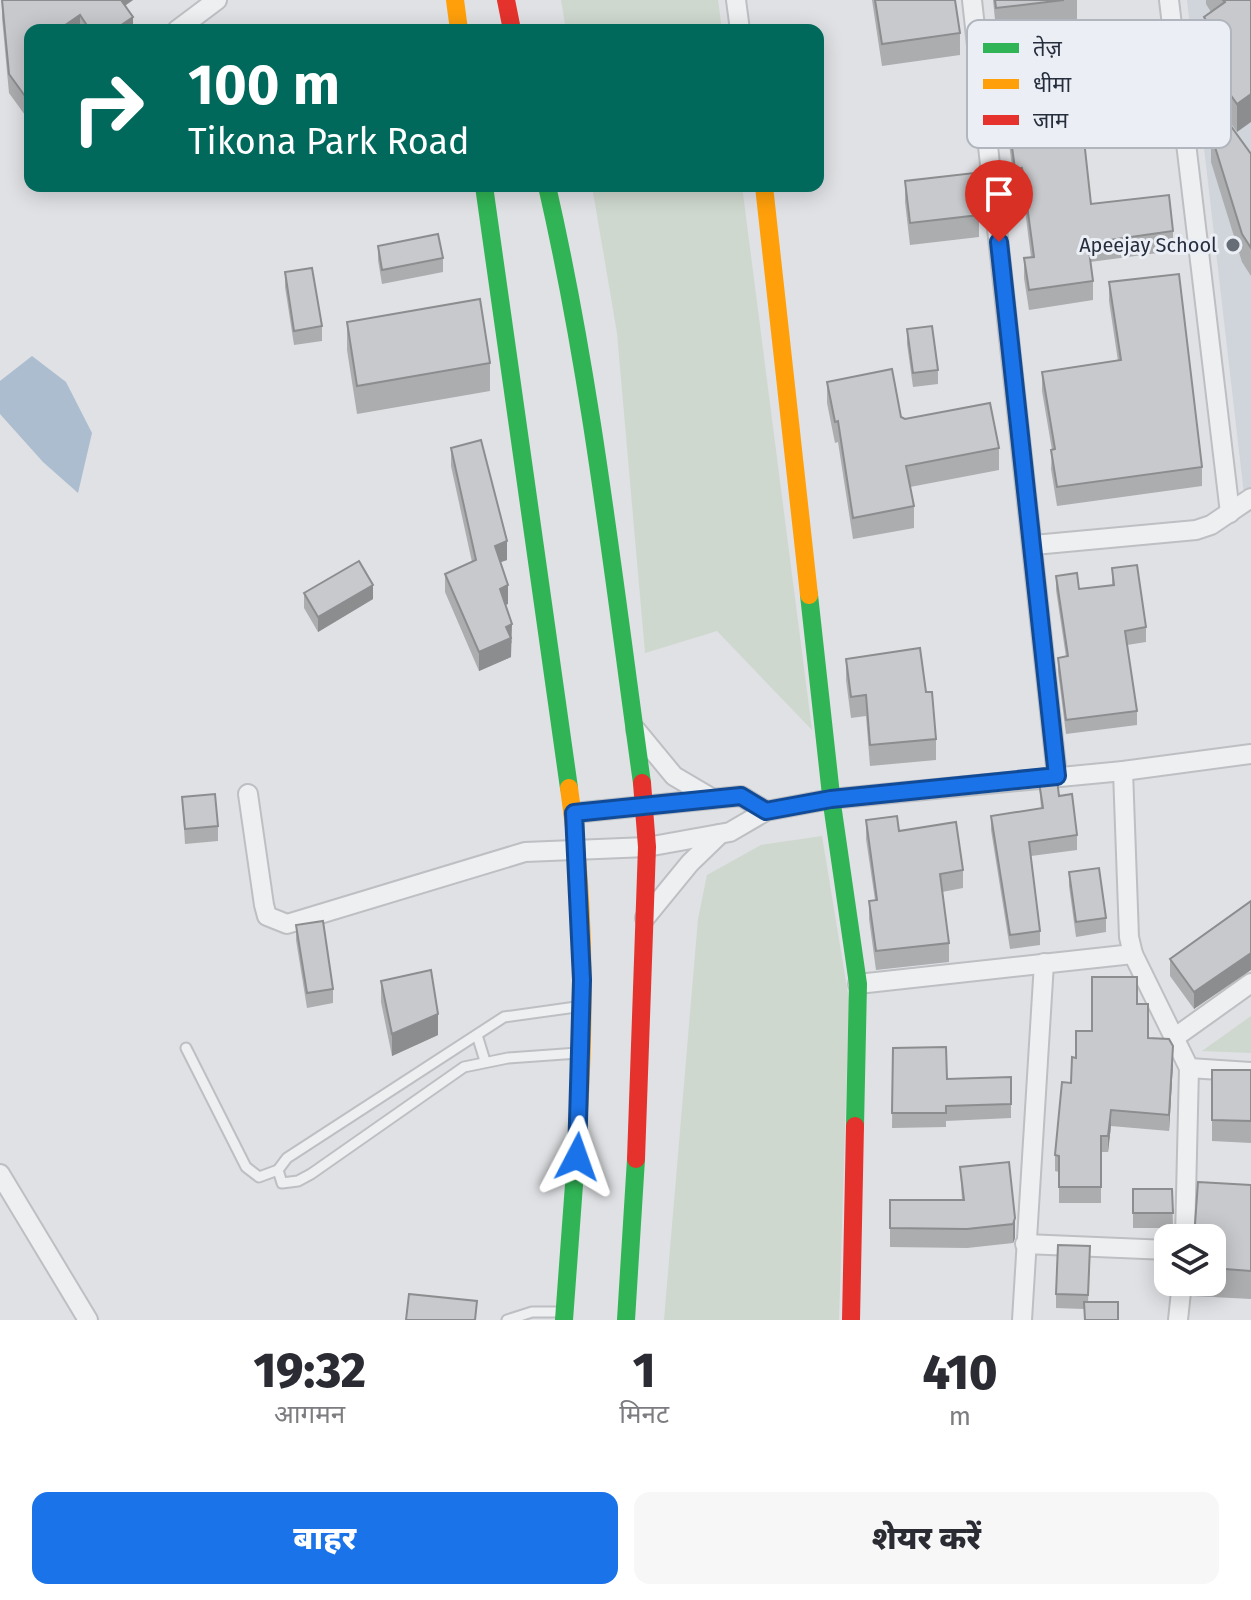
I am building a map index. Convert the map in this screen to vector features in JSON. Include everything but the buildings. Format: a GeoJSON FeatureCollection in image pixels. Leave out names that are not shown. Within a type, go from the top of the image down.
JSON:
{"type":"FeatureCollection","features":[{"type":"Feature","properties":{"kind":"street"},"geometry":{"type":"LineString","coordinates":[[185,24],[217,0]]}},
{"type":"Feature","properties":{"kind":"street"},"geometry":{"type":"LineString","coordinates":[[455,0],[458,24]]}},
{"type":"Feature","properties":{"kind":"street"},"geometry":{"type":"LineString","coordinates":[[506,0],[511,24]]}},
{"type":"Feature","properties":{"kind":"street"},"geometry":{"type":"LineString","coordinates":[[736,0],[739,24]]}},
{"type":"Feature","properties":{"kind":"street"},"geometry":{"type":"LineString","coordinates":[[972,0],[974,20]]}},
{"type":"Feature","properties":{"kind":"street"},"geometry":{"type":"LineString","coordinates":[[1169,0],[1171,20]]}},
{"type":"Feature","properties":{"kind":"street"},"geometry":{"type":"LineString","coordinates":[[989,148],[1057,776]]}},
{"type":"Feature","properties":{"kind":"street"},"geometry":{"type":"LineString","coordinates":[[1187,148],[1230,513]]}},
{"type":"Feature","properties":{"kind":"street"},"geometry":{"type":"LineString","coordinates":[[485,192],[578,851],[582,1052],[564,1316]]}},
{"type":"Feature","properties":{"kind":"street"},"geometry":{"type":"LineString","coordinates":[[548,192],[571,293],[645,807],[647,847],[641,1089],[626,1320]]}},
{"type":"Feature","properties":{"kind":"street"},"geometry":{"type":"LineString","coordinates":[[765,192],[831,799],[858,984],[851,1320]]}},
{"type":"Feature","properties":{"kind":"street"},"geometry":{"type":"LineString","coordinates":[[1034,545],[1176,534],[1211,525],[1251,498]]}},
{"type":"Feature","properties":{"kind":"street"},"geometry":{"type":"LineString","coordinates":[[636,730],[674,776],[714,799]]}},
{"type":"Feature","properties":{"kind":"street"},"geometry":{"type":"LineString","coordinates":[[248,794],[267,916],[287,924],[506,856],[541,849],[578,851],[647,847],[720,834],[737,829],[766,811],[831,799],[1123,771],[1251,754]]}},
{"type":"Feature","properties":{"kind":"street"},"geometry":{"type":"LineString","coordinates":[[1123,771],[1126,915],[1133,954],[1189,1068],[1185,1224]]}},
{"type":"Feature","properties":{"kind":"street"},"geometry":{"type":"LineString","coordinates":[[574,813],[741,796],[766,811]]}},
{"type":"Feature","properties":{"kind":"street"},"geometry":{"type":"LineString","coordinates":[[645,919],[690,863],[720,834]]}},
{"type":"Feature","properties":{"kind":"street"},"geometry":{"type":"LineString","coordinates":[[858,984],[1133,954]]}},
{"type":"Feature","properties":{"kind":"street"},"geometry":{"type":"LineString","coordinates":[[1022,1320],[1044,963]]}},
{"type":"Feature","properties":{"kind":"street"},"geometry":{"type":"LineString","coordinates":[[1174,1038],[1251,983]]}},
{"type":"Feature","properties":{"kind":"street"},"geometry":{"type":"LineString","coordinates":[[1189,1068],[1251,1072]]}},
{"type":"Feature","properties":{"kind":"street"},"geometry":{"type":"LineString","coordinates":[[0,1174],[88,1320]]}},
{"type":"Feature","properties":{"kind":"street"},"geometry":{"type":"LineString","coordinates":[[1025,1244],[1154,1249]]}},
{"type":"Feature","properties":{"kind":"street"},"geometry":{"type":"LineString","coordinates":[[1178,1320],[1181,1296]]}},
{"type":"Feature","properties":{"kind":"lane"},"geometry":{"type":"LineString","coordinates":[[186,1048],[246,1167],[259,1177],[278,1170],[287,1158],[504,1017],[582,1007]]}},
{"type":"Feature","properties":{"kind":"lane"},"geometry":{"type":"LineString","coordinates":[[477,1035],[485,1061]]}},
{"type":"Feature","properties":{"kind":"lane"},"geometry":{"type":"LineString","coordinates":[[278,1170],[282,1183],[298,1181],[464,1067],[485,1061],[582,1052]]}},
{"type":"Feature","properties":{"kind":"lane"},"geometry":{"type":"LineString","coordinates":[[507,1320],[532,1312],[564,1316]]}},
{"type":"Feature","properties":{"kind":"shaded area"},"geometry":{"type":"Polygon","coordinates":[[[561,0],[718,0],[721,24],[565,24],[561,0]]]}},
{"type":"Feature","properties":{"kind":"shaded area","name":"Apeejay School"},"geometry":{"type":"Polygon","coordinates":[[[1187,0],[1251,0],[1251,489],[1244,494],[1204,148],[1231,148],[1231,20],[1189,20],[1187,0]]]}},
{"type":"Feature","properties":{"kind":"shaded area"},"geometry":{"type":"Polygon","coordinates":[[[593,192],[743,192],[812,730],[717,631],[645,653],[617,333],[593,192]]]}},
{"type":"Feature","properties":{"kind":"shaded area"},"geometry":{"type":"Polygon","coordinates":[[[822,836],[849,1000],[839,1320],[664,1320],[698,919],[707,875],[761,845],[822,836]]]}},
{"type":"Feature","properties":{"kind":"shaded area"},"geometry":{"type":"Polygon","coordinates":[[[1251,1016],[1251,1053],[1202,1051],[1251,1016]]]}},
{"type":"Feature","properties":{"kind":"water"},"geometry":{"type":"Polygon","coordinates":[[[32,356],[66,382],[92,433],[78,493],[43,462],[0,414],[0,381],[32,356]]]}},
{"type":"Feature","properties":{"kind":"traffic: fast"},"geometry":{"type":"LineString","coordinates":[[485,192],[569,788]]}},
{"type":"Feature","properties":{"kind":"traffic: fast"},"geometry":{"type":"LineString","coordinates":[[548,192],[589,409],[642,783]]}},
{"type":"Feature","properties":{"kind":"traffic: fast"},"geometry":{"type":"LineString","coordinates":[[809,595],[832,804],[858,984],[855,1126]]}},
{"type":"Feature","properties":{"kind":"traffic: fast"},"geometry":{"type":"LineString","coordinates":[[626,1320],[636,1159]]}},
{"type":"Feature","properties":{"kind":"traffic: fast"},"geometry":{"type":"LineString","coordinates":[[564,1320],[575,1171]]}},
{"type":"Feature","properties":{"kind":"traffic: slow"},"geometry":{"type":"LineString","coordinates":[[455,0],[458,24]]}},
{"type":"Feature","properties":{"kind":"traffic: slow"},"geometry":{"type":"LineString","coordinates":[[765,192],[809,595]]}},
{"type":"Feature","properties":{"kind":"traffic: slow"},"geometry":{"type":"LineString","coordinates":[[569,788],[579,882],[582,979],[581,1076],[575,1171]]}},
{"type":"Feature","properties":{"kind":"traffic: jam"},"geometry":{"type":"LineString","coordinates":[[506,0],[511,24]]}},
{"type":"Feature","properties":{"kind":"traffic: jam"},"geometry":{"type":"LineString","coordinates":[[636,1159],[647,847],[642,783]]}},
{"type":"Feature","properties":{"kind":"traffic: jam"},"geometry":{"type":"LineString","coordinates":[[851,1320],[855,1126]]}},
{"type":"Feature","properties":{"kind":"place","name":"Apeejay School"},"geometry":{"type":"Point","coordinates":[1233,245]}},
{"type":"Feature","properties":{"kind":"route"},"geometry":{"type":"LineString","coordinates":[[577,1157],[582,980],[574,813],[741,796],[766,811],[831,799],[1057,776],[999,242]]}}]}
